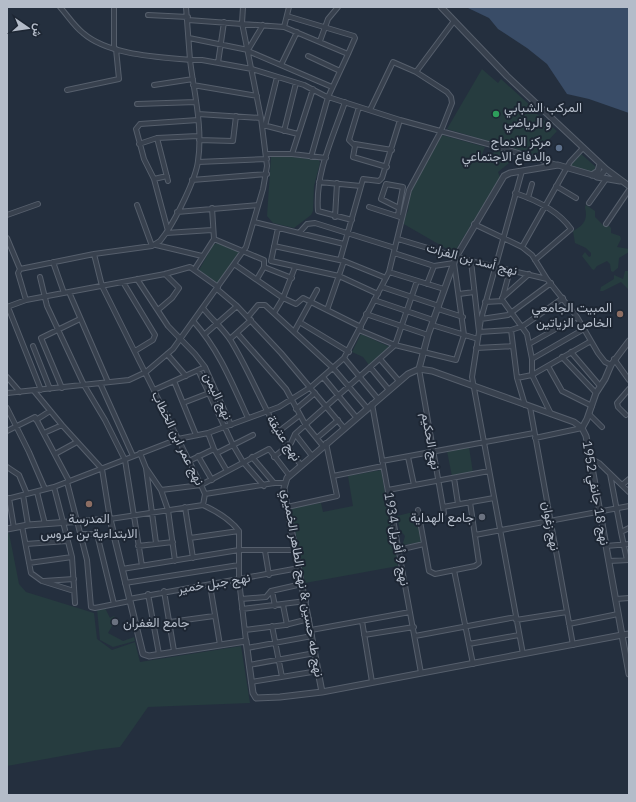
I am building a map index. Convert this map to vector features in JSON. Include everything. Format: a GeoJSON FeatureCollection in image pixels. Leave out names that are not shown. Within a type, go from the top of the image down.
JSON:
{"type":"FeatureCollection","features":[{"type":"Feature","properties":{"kind":"street"},"geometry":{"type":"LineString","coordinates":[[60,7],[83,34],[94,41],[115,49],[252,69],[296,82],[328,97],[400,120],[594,176],[621,181]]}},
{"type":"Feature","properties":{"kind":"street"},"geometry":{"type":"LineString","coordinates":[[67,90],[120,79],[115,49],[114,7]]}},
{"type":"Feature","properties":{"kind":"street"},"geometry":{"type":"LineString","coordinates":[[154,245],[167,232],[192,180],[198,162],[198,114],[190,60],[186,7]]}},
{"type":"Feature","properties":{"kind":"street"},"geometry":{"type":"LineString","coordinates":[[7,393],[129,380],[146,372],[167,354],[181,339],[244,252],[267,174],[264,126],[261,118],[242,23],[243,7]]}},
{"type":"Feature","properties":{"kind":"street"},"geometry":{"type":"LineString","coordinates":[[284,27],[289,7]]}},
{"type":"Feature","properties":{"kind":"street"},"geometry":{"type":"LineString","coordinates":[[320,41],[328,19],[338,7]]}},
{"type":"Feature","properties":{"kind":"street"},"geometry":{"type":"LineString","coordinates":[[442,7],[494,64],[600,164],[629,186]]}},
{"type":"Feature","properties":{"kind":"street"},"geometry":{"type":"LineString","coordinates":[[148,15],[284,27],[348,54]]}},
{"type":"Feature","properties":{"kind":"street"},"geometry":{"type":"LineString","coordinates":[[287,16],[355,37],[328,97],[311,157]]}},
{"type":"Feature","properties":{"kind":"street"},"geometry":{"type":"LineString","coordinates":[[416,72],[454,20]]}},
{"type":"Feature","properties":{"kind":"street"},"geometry":{"type":"LineString","coordinates":[[218,63],[224,22]]}},
{"type":"Feature","properties":{"kind":"street"},"geometry":{"type":"LineString","coordinates":[[248,50],[263,25]]}},
{"type":"Feature","properties":{"kind":"street"},"geometry":{"type":"LineString","coordinates":[[281,65],[297,32]]}},
{"type":"Feature","properties":{"kind":"street"},"geometry":{"type":"LineString","coordinates":[[189,38],[222,43],[248,50],[332,87]]}},
{"type":"Feature","properties":{"kind":"street"},"geometry":{"type":"LineString","coordinates":[[308,56],[340,71]]}},
{"type":"Feature","properties":{"kind":"street"},"geometry":{"type":"LineString","coordinates":[[14,528],[8,499],[54,487],[178,439],[224,428],[266,410],[280,407],[311,387],[344,358],[349,352],[366,314],[389,272],[398,239],[400,217],[408,190],[442,131],[452,103],[451,97],[447,92],[416,72],[395,62],[391,63],[370,110]]}},
{"type":"Feature","properties":{"kind":"street"},"geometry":{"type":"LineString","coordinates":[[264,126],[277,77]]}},
{"type":"Feature","properties":{"kind":"street"},"geometry":{"type":"LineString","coordinates":[[154,85],[193,80]]}},
{"type":"Feature","properties":{"kind":"street"},"geometry":{"type":"LineString","coordinates":[[284,131],[296,82]]}},
{"type":"Feature","properties":{"kind":"street"},"geometry":{"type":"LineString","coordinates":[[193,85],[257,96]]}},
{"type":"Feature","properties":{"kind":"street"},"geometry":{"type":"LineString","coordinates":[[292,154],[313,89]]}},
{"type":"Feature","properties":{"kind":"street"},"geometry":{"type":"LineString","coordinates":[[137,104],[196,102]]}},
{"type":"Feature","properties":{"kind":"street"},"geometry":{"type":"LineString","coordinates":[[345,102],[319,182],[318,211],[335,217],[352,220]]}},
{"type":"Feature","properties":{"kind":"street"},"geometry":{"type":"LineString","coordinates":[[359,107],[349,140],[355,144],[392,150]]}},
{"type":"Feature","properties":{"kind":"street"},"geometry":{"type":"LineString","coordinates":[[198,114],[261,118]]}},
{"type":"Feature","properties":{"kind":"street"},"geometry":{"type":"LineString","coordinates":[[139,144],[157,138],[198,138],[233,141],[236,116]]}},
{"type":"Feature","properties":{"kind":"street"},"geometry":{"type":"LineString","coordinates":[[167,232],[154,180],[139,144],[136,129],[140,124],[198,120]]}},
{"type":"Feature","properties":{"kind":"street"},"geometry":{"type":"LineString","coordinates":[[327,310],[339,276],[344,244],[364,178],[380,180],[387,167],[400,120]]}},
{"type":"Feature","properties":{"kind":"street"},"geometry":{"type":"LineString","coordinates":[[264,126],[298,134]]}},
{"type":"Feature","properties":{"kind":"street"},"geometry":{"type":"LineString","coordinates":[[154,180],[168,179],[157,138]]}},
{"type":"Feature","properties":{"kind":"street"},"geometry":{"type":"LineString","coordinates":[[355,144],[354,158],[387,167]]}},
{"type":"Feature","properties":{"kind":"street"},"geometry":{"type":"LineString","coordinates":[[522,247],[567,168],[584,148]]}},
{"type":"Feature","properties":{"kind":"street"},"geometry":{"type":"LineString","coordinates":[[198,162],[292,154],[326,158]]}},
{"type":"Feature","properties":{"kind":"street"},"geometry":{"type":"LineString","coordinates":[[594,176],[598,171],[600,164]]}},
{"type":"Feature","properties":{"kind":"street"},"geometry":{"type":"LineString","coordinates":[[419,369],[428,335],[456,257],[474,224],[504,176],[522,171],[558,165]]}},
{"type":"Feature","properties":{"kind":"street"},"geometry":{"type":"LineString","coordinates":[[594,176],[601,175],[606,169]]}},
{"type":"Feature","properties":{"kind":"street"},"geometry":{"type":"LineString","coordinates":[[522,171],[494,266],[481,319],[476,348],[473,386],[523,654]]}},
{"type":"Feature","properties":{"kind":"street"},"geometry":{"type":"LineString","coordinates":[[192,180],[267,174]]}},
{"type":"Feature","properties":{"kind":"street"},"geometry":{"type":"LineString","coordinates":[[589,203],[606,179]]}},
{"type":"Feature","properties":{"kind":"street"},"geometry":{"type":"LineString","coordinates":[[319,182],[361,186]]}},
{"type":"Feature","properties":{"kind":"street"},"geometry":{"type":"LineString","coordinates":[[335,217],[337,183]]}},
{"type":"Feature","properties":{"kind":"street"},"geometry":{"type":"LineString","coordinates":[[399,208],[381,199],[386,184],[403,188],[399,208],[400,217]]}},
{"type":"Feature","properties":{"kind":"street"},"geometry":{"type":"LineString","coordinates":[[528,198],[532,184]]}},
{"type":"Feature","properties":{"kind":"street"},"geometry":{"type":"LineString","coordinates":[[556,186],[576,198]]}},
{"type":"Feature","properties":{"kind":"street"},"geometry":{"type":"LineString","coordinates":[[606,224],[629,190]]}},
{"type":"Feature","properties":{"kind":"street"},"geometry":{"type":"LineString","coordinates":[[515,193],[545,206],[561,217],[571,230],[535,260]]}},
{"type":"Feature","properties":{"kind":"street"},"geometry":{"type":"LineString","coordinates":[[7,215],[38,204]]}},
{"type":"Feature","properties":{"kind":"street"},"geometry":{"type":"LineString","coordinates":[[138,205],[154,245]]}},
{"type":"Feature","properties":{"kind":"street"},"geometry":{"type":"LineString","coordinates":[[177,212],[258,205]]}},
{"type":"Feature","properties":{"kind":"street"},"geometry":{"type":"LineString","coordinates":[[369,207],[400,217]]}},
{"type":"Feature","properties":{"kind":"street"},"geometry":{"type":"LineString","coordinates":[[194,270],[214,238],[212,230],[212,208]]}},
{"type":"Feature","properties":{"kind":"street"},"geometry":{"type":"LineString","coordinates":[[254,222],[344,244]]}},
{"type":"Feature","properties":{"kind":"street"},"geometry":{"type":"LineString","coordinates":[[299,233],[306,224],[312,223],[395,248]]}},
{"type":"Feature","properties":{"kind":"street"},"geometry":{"type":"LineString","coordinates":[[474,224],[522,247],[535,260],[547,279],[577,317],[598,354],[611,365]]}},
{"type":"Feature","properties":{"kind":"street"},"geometry":{"type":"LineString","coordinates":[[270,260],[278,228]]}},
{"type":"Feature","properties":{"kind":"street"},"geometry":{"type":"LineString","coordinates":[[167,232],[212,230]]}},
{"type":"Feature","properties":{"kind":"street"},"geometry":{"type":"LineString","coordinates":[[7,238],[20,269],[18,273],[26,300]]}},
{"type":"Feature","properties":{"kind":"street"},"geometry":{"type":"LineString","coordinates":[[214,238],[240,248],[244,252],[257,256],[265,262]]}},
{"type":"Feature","properties":{"kind":"street","name":"نهج أسد بن الفرات"},"geometry":{"type":"LineString","coordinates":[[398,239],[456,257],[547,279]]}},
{"type":"Feature","properties":{"kind":"street"},"geometry":{"type":"LineString","coordinates":[[20,269],[94,254],[154,245],[202,256]]}},
{"type":"Feature","properties":{"kind":"street"},"geometry":{"type":"LineString","coordinates":[[274,246],[342,261],[386,278]]}},
{"type":"Feature","properties":{"kind":"street"},"geometry":{"type":"LineString","coordinates":[[394,253],[434,266],[454,263]]}},
{"type":"Feature","properties":{"kind":"street","name":"نهج عمر ابن الخطاب"},"geometry":{"type":"LineString","coordinates":[[94,254],[102,286],[146,372],[205,494],[203,505]]}},
{"type":"Feature","properties":{"kind":"street"},"geometry":{"type":"LineString","coordinates":[[265,262],[270,260],[339,276],[378,294]]}},
{"type":"Feature","properties":{"kind":"street"},"geometry":{"type":"LineString","coordinates":[[471,261],[479,332]]}},
{"type":"Feature","properties":{"kind":"street"},"geometry":{"type":"LineString","coordinates":[[53,262],[108,382]]}},
{"type":"Feature","properties":{"kind":"street"},"geometry":{"type":"LineString","coordinates":[[257,279],[264,267],[265,262]]}},
{"type":"Feature","properties":{"kind":"street"},"geometry":{"type":"LineString","coordinates":[[234,264],[283,298],[296,304],[301,298],[312,302],[360,329],[395,346],[456,360],[464,335],[463,317],[454,263]]}},
{"type":"Feature","properties":{"kind":"street"},"geometry":{"type":"LineString","coordinates":[[427,284],[434,266]]}},
{"type":"Feature","properties":{"kind":"street"},"geometry":{"type":"LineString","coordinates":[[41,390],[7,307],[26,300],[166,274],[190,267],[217,288],[249,318],[311,387],[344,428]]}},
{"type":"Feature","properties":{"kind":"street"},"geometry":{"type":"LineString","coordinates":[[264,267],[292,278]]}},
{"type":"Feature","properties":{"kind":"street"},"geometry":{"type":"LineString","coordinates":[[274,313],[283,298],[295,267]]}},
{"type":"Feature","properties":{"kind":"street"},"geometry":{"type":"LineString","coordinates":[[502,299],[510,270]]}},
{"type":"Feature","properties":{"kind":"street"},"geometry":{"type":"LineString","coordinates":[[389,272],[444,289]]}},
{"type":"Feature","properties":{"kind":"street"},"geometry":{"type":"LineString","coordinates":[[158,310],[172,298],[179,288],[166,274]]}},
{"type":"Feature","properties":{"kind":"street"},"geometry":{"type":"LineString","coordinates":[[485,302],[502,299],[529,274]]}},
{"type":"Feature","properties":{"kind":"street"},"geometry":{"type":"LineString","coordinates":[[40,277],[47,306],[58,330],[84,385],[105,420],[124,460],[142,566]]}},
{"type":"Feature","properties":{"kind":"street","name":"نهج اليمن"},"geometry":{"type":"LineString","coordinates":[[137,279],[158,310],[205,367],[231,425]]}},
{"type":"Feature","properties":{"kind":"street"},"geometry":{"type":"LineString","coordinates":[[274,457],[292,442],[295,434],[305,424],[395,346],[417,281]]}},
{"type":"Feature","properties":{"kind":"street"},"geometry":{"type":"LineString","coordinates":[[122,282],[155,335],[153,340],[135,351]]}},
{"type":"Feature","properties":{"kind":"street"},"geometry":{"type":"LineString","coordinates":[[481,319],[508,315],[551,283]]}},
{"type":"Feature","properties":{"kind":"street"},"geometry":{"type":"LineString","coordinates":[[382,287],[463,317]]}},
{"type":"Feature","properties":{"kind":"street"},"geometry":{"type":"LineString","coordinates":[[294,332],[301,323],[317,290]]}},
{"type":"Feature","properties":{"kind":"street"},"geometry":{"type":"LineString","coordinates":[[459,294],[474,292]]}},
{"type":"Feature","properties":{"kind":"street"},"geometry":{"type":"LineString","coordinates":[[479,332],[511,330],[523,326],[562,298]]}},
{"type":"Feature","properties":{"kind":"street"},"geometry":{"type":"LineString","coordinates":[[502,299],[523,326],[532,359],[532,375],[551,414]]}},
{"type":"Feature","properties":{"kind":"street"},"geometry":{"type":"LineString","coordinates":[[374,300],[407,310],[433,323],[478,339]]}},
{"type":"Feature","properties":{"kind":"street"},"geometry":{"type":"LineString","coordinates":[[230,339],[237,333],[260,304],[265,305],[333,368],[367,408]]}},
{"type":"Feature","properties":{"kind":"street"},"geometry":{"type":"LineString","coordinates":[[205,334],[237,306]]}},
{"type":"Feature","properties":{"kind":"street","name":"نهج عتيقة"},"geometry":{"type":"LineString","coordinates":[[204,308],[230,339],[248,371],[278,432],[301,465]]}},
{"type":"Feature","properties":{"kind":"street"},"geometry":{"type":"LineString","coordinates":[[366,314],[428,335]]}},
{"type":"Feature","properties":{"kind":"street"},"geometry":{"type":"LineString","coordinates":[[529,344],[577,317]]}},
{"type":"Feature","properties":{"kind":"street"},"geometry":{"type":"LineString","coordinates":[[62,388],[41,338],[80,319]]}},
{"type":"Feature","properties":{"kind":"street"},"geometry":{"type":"LineString","coordinates":[[194,322],[205,334],[226,368],[248,418]]}},
{"type":"Feature","properties":{"kind":"street"},"geometry":{"type":"LineString","coordinates":[[301,323],[349,352]]}},
{"type":"Feature","properties":{"kind":"street"},"geometry":{"type":"LineString","coordinates":[[532,359],[584,329]]}},
{"type":"Feature","properties":{"kind":"street","name":"نهج زغوان"},"geometry":{"type":"LineString","coordinates":[[511,330],[517,378],[528,406],[535,435],[573,645]]}},
{"type":"Feature","properties":{"kind":"street"},"geometry":{"type":"LineString","coordinates":[[237,333],[283,385],[305,424],[316,438],[324,445],[333,476],[337,493],[336,497],[287,507]]}},
{"type":"Feature","properties":{"kind":"street"},"geometry":{"type":"LineString","coordinates":[[517,378],[532,375],[591,341]]}},
{"type":"Feature","properties":{"kind":"street"},"geometry":{"type":"LineString","coordinates":[[333,476],[433,452],[582,428],[589,414],[596,393],[614,359],[629,341]]}},
{"type":"Feature","properties":{"kind":"street"},"geometry":{"type":"LineString","coordinates":[[33,346],[50,389]]}},
{"type":"Feature","properties":{"kind":"street"},"geometry":{"type":"LineString","coordinates":[[476,348],[513,346]]}},
{"type":"Feature","properties":{"kind":"street"},"geometry":{"type":"LineString","coordinates":[[571,352],[600,386]]}},
{"type":"Feature","properties":{"kind":"street"},"geometry":{"type":"LineString","coordinates":[[167,354],[186,376]]}},
{"type":"Feature","properties":{"kind":"street"},"geometry":{"type":"LineString","coordinates":[[344,358],[378,399]]}},
{"type":"Feature","properties":{"kind":"street"},"geometry":{"type":"LineString","coordinates":[[562,358],[596,393]]}},
{"type":"Feature","properties":{"kind":"street"},"geometry":{"type":"LineString","coordinates":[[380,359],[399,381]]}},
{"type":"Feature","properties":{"kind":"street"},"geometry":{"type":"LineString","coordinates":[[614,359],[629,380]]}},
{"type":"Feature","properties":{"kind":"street"},"geometry":{"type":"LineString","coordinates":[[548,366],[562,391],[592,406]]}},
{"type":"Feature","properties":{"kind":"street"},"geometry":{"type":"LineString","coordinates":[[154,390],[205,367]]}},
{"type":"Feature","properties":{"kind":"street"},"geometry":{"type":"LineString","coordinates":[[370,368],[389,390]]}},
{"type":"Feature","properties":{"kind":"street","name":"نهج 18 جانفي 1952"},"geometry":{"type":"LineString","coordinates":[[419,369],[432,371],[574,422],[582,428],[586,436],[629,674]]}},
{"type":"Feature","properties":{"kind":"street","name":"نهج طه حسين & نهج الطاهر الخميري"},"geometry":{"type":"LineString","coordinates":[[419,369],[408,374],[356,417],[289,475],[285,483],[287,507],[322,692],[629,634]]}},
{"type":"Feature","properties":{"kind":"street","name":"نهج الحكيم"},"geometry":{"type":"LineString","coordinates":[[419,369],[444,513]]}},
{"type":"Feature","properties":{"kind":"street"},"geometry":{"type":"LineString","coordinates":[[198,370],[232,445],[243,462],[264,486]]}},
{"type":"Feature","properties":{"kind":"street"},"geometry":{"type":"LineString","coordinates":[[7,377],[20,392]]}},
{"type":"Feature","properties":{"kind":"street"},"geometry":{"type":"LineString","coordinates":[[324,377],[356,417]]}},
{"type":"Feature","properties":{"kind":"street"},"geometry":{"type":"LineString","coordinates":[[174,381],[196,435]]}},
{"type":"Feature","properties":{"kind":"street"},"geometry":{"type":"LineString","coordinates":[[100,383],[133,456]]}},
{"type":"Feature","properties":{"kind":"street"},"geometry":{"type":"LineString","coordinates":[[626,415],[616,403],[629,389]]}},
{"type":"Feature","properties":{"kind":"street"},"geometry":{"type":"LineString","coordinates":[[34,391],[62,425],[102,469],[110,519],[142,653],[149,656],[246,641]]}},
{"type":"Feature","properties":{"kind":"street"},"geometry":{"type":"LineString","coordinates":[[183,403],[209,393]]}},
{"type":"Feature","properties":{"kind":"street"},"geometry":{"type":"LineString","coordinates":[[296,409],[315,393]]}},
{"type":"Feature","properties":{"kind":"street","name":"نهج 9 أفريل 1934"},"geometry":{"type":"LineString","coordinates":[[372,404],[398,550],[414,627],[421,674]]}},
{"type":"Feature","properties":{"kind":"street"},"geometry":{"type":"LineString","coordinates":[[7,408],[45,489]]}},
{"type":"Feature","properties":{"kind":"street"},"geometry":{"type":"LineString","coordinates":[[36,420],[50,411]]}},
{"type":"Feature","properties":{"kind":"street"},"geometry":{"type":"LineString","coordinates":[[589,414],[602,426]]}},
{"type":"Feature","properties":{"kind":"street"},"geometry":{"type":"LineString","coordinates":[[278,432],[300,415]]}},
{"type":"Feature","properties":{"kind":"street"},"geometry":{"type":"LineString","coordinates":[[7,431],[33,417],[36,420],[56,454],[68,481],[80,534],[97,534],[114,604]]}},
{"type":"Feature","properties":{"kind":"street"},"geometry":{"type":"LineString","coordinates":[[316,438],[338,420]]}},
{"type":"Feature","properties":{"kind":"street"},"geometry":{"type":"LineString","coordinates":[[44,433],[62,425]]}},
{"type":"Feature","properties":{"kind":"street"},"geometry":{"type":"LineString","coordinates":[[208,433],[215,451],[227,471]]}},
{"type":"Feature","properties":{"kind":"street"},"geometry":{"type":"LineString","coordinates":[[295,434],[312,456]]}},
{"type":"Feature","properties":{"kind":"street"},"geometry":{"type":"LineString","coordinates":[[189,461],[198,456],[232,445],[252,435]]}},
{"type":"Feature","properties":{"kind":"street"},"geometry":{"type":"LineString","coordinates":[[56,454],[77,442]]}},
{"type":"Feature","properties":{"kind":"street"},"geometry":{"type":"LineString","coordinates":[[161,490],[201,485],[269,449],[289,475]]}},
{"type":"Feature","properties":{"kind":"street"},"geometry":{"type":"LineString","coordinates":[[140,454],[146,468],[161,490],[168,510],[176,561]]}},
{"type":"Feature","properties":{"kind":"street"},"geometry":{"type":"LineString","coordinates":[[198,456],[212,480]]}},
{"type":"Feature","properties":{"kind":"street"},"geometry":{"type":"LineString","coordinates":[[252,457],[274,483]]}},
{"type":"Feature","properties":{"kind":"street"},"geometry":{"type":"LineString","coordinates":[[408,457],[414,485]]}},
{"type":"Feature","properties":{"kind":"street"},"geometry":{"type":"LineString","coordinates":[[590,458],[599,463],[629,492]]}},
{"type":"Feature","properties":{"kind":"street"},"geometry":{"type":"LineString","coordinates":[[7,467],[18,475],[25,495],[26,544],[31,573],[42,581],[74,591]]}},
{"type":"Feature","properties":{"kind":"street"},"geometry":{"type":"LineString","coordinates":[[146,468],[156,543]]}},
{"type":"Feature","properties":{"kind":"street"},"geometry":{"type":"LineString","coordinates":[[388,490],[489,472]]}},
{"type":"Feature","properties":{"kind":"street"},"geometry":{"type":"LineString","coordinates":[[609,561],[628,560],[610,474]]}},
{"type":"Feature","properties":{"kind":"street"},"geometry":{"type":"LineString","coordinates":[[454,478],[458,504]]}},
{"type":"Feature","properties":{"kind":"street"},"geometry":{"type":"LineString","coordinates":[[622,485],[629,479]]}},
{"type":"Feature","properties":{"kind":"street"},"geometry":{"type":"LineString","coordinates":[[205,494],[264,486],[274,483],[285,483]]}},
{"type":"Feature","properties":{"kind":"street"},"geometry":{"type":"LineString","coordinates":[[54,487],[72,557],[75,603]]}},
{"type":"Feature","properties":{"kind":"street"},"geometry":{"type":"LineString","coordinates":[[37,492],[45,524]]}},
{"type":"Feature","properties":{"kind":"street"},"geometry":{"type":"LineString","coordinates":[[443,507],[494,498]]}},
{"type":"Feature","properties":{"kind":"street"},"geometry":{"type":"LineString","coordinates":[[418,510],[430,572],[435,574],[475,566],[479,563],[470,502]]}},
{"type":"Feature","properties":{"kind":"street"},"geometry":{"type":"LineString","coordinates":[[7,529],[45,524],[63,524],[110,519],[203,505],[212,509],[232,523],[239,531],[239,580],[254,695],[258,699],[322,692]]}},
{"type":"Feature","properties":{"kind":"street"},"geometry":{"type":"LineString","coordinates":[[475,535],[551,522],[629,506]]}},
{"type":"Feature","properties":{"kind":"street"},"geometry":{"type":"LineString","coordinates":[[185,507],[193,558]]}},
{"type":"Feature","properties":{"kind":"street"},"geometry":{"type":"LineString","coordinates":[[621,532],[629,528]]}},
{"type":"Feature","properties":{"kind":"street"},"geometry":{"type":"LineString","coordinates":[[190,538],[239,531]]}},
{"type":"Feature","properties":{"kind":"street","name":"نهج جبل خمير"},"geometry":{"type":"LineString","coordinates":[[80,534],[88,568],[91,607],[95,608],[148,594],[269,575],[299,568]]}},
{"type":"Feature","properties":{"kind":"street"},"geometry":{"type":"LineString","coordinates":[[26,544],[67,541]]}},
{"type":"Feature","properties":{"kind":"street"},"geometry":{"type":"LineString","coordinates":[[138,546],[173,542]]}},
{"type":"Feature","properties":{"kind":"street"},"geometry":{"type":"LineString","coordinates":[[398,550],[424,544]]}},
{"type":"Feature","properties":{"kind":"street"},"geometry":{"type":"LineString","coordinates":[[606,546],[629,544]]}},
{"type":"Feature","properties":{"kind":"street"},"geometry":{"type":"LineString","coordinates":[[122,569],[239,550],[296,550]]}},
{"type":"Feature","properties":{"kind":"street"},"geometry":{"type":"LineString","coordinates":[[265,551],[269,575]]}},
{"type":"Feature","properties":{"kind":"street"},"geometry":{"type":"LineString","coordinates":[[29,563],[72,557]]}},
{"type":"Feature","properties":{"kind":"street"},"geometry":{"type":"LineString","coordinates":[[126,584],[239,565]]}},
{"type":"Feature","properties":{"kind":"street"},"geometry":{"type":"LineString","coordinates":[[454,570],[473,664]]}},
{"type":"Feature","properties":{"kind":"street"},"geometry":{"type":"LineString","coordinates":[[42,581],[74,579]]}},
{"type":"Feature","properties":{"kind":"street"},"geometry":{"type":"LineString","coordinates":[[241,599],[266,597],[272,590],[302,584]]}},
{"type":"Feature","properties":{"kind":"street"},"geometry":{"type":"LineString","coordinates":[[210,585],[220,645]]}},
{"type":"Feature","properties":{"kind":"street"},"geometry":{"type":"LineString","coordinates":[[272,590],[275,606]]}},
{"type":"Feature","properties":{"kind":"street"},"geometry":{"type":"LineString","coordinates":[[164,591],[174,651]]}},
{"type":"Feature","properties":{"kind":"street"},"geometry":{"type":"LineString","coordinates":[[148,594],[159,654]]}},
{"type":"Feature","properties":{"kind":"street"},"geometry":{"type":"LineString","coordinates":[[616,600],[629,598]]}},
{"type":"Feature","properties":{"kind":"street"},"geometry":{"type":"LineString","coordinates":[[242,609],[306,602]]}},
{"type":"Feature","properties":{"kind":"street"},"geometry":{"type":"LineString","coordinates":[[283,605],[286,625]]}},
{"type":"Feature","properties":{"kind":"street"},"geometry":{"type":"LineString","coordinates":[[311,630],[410,612]]}},
{"type":"Feature","properties":{"kind":"street"},"geometry":{"type":"LineString","coordinates":[[415,636],[465,626],[567,612]]}},
{"type":"Feature","properties":{"kind":"street"},"geometry":{"type":"LineString","coordinates":[[569,624],[618,614]]}},
{"type":"Feature","properties":{"kind":"street"},"geometry":{"type":"LineString","coordinates":[[170,622],[214,616]]}},
{"type":"Feature","properties":{"kind":"street"},"geometry":{"type":"LineString","coordinates":[[245,630],[286,625],[309,619]]}},
{"type":"Feature","properties":{"kind":"street"},"geometry":{"type":"LineString","coordinates":[[362,621],[372,682]]}},
{"type":"Feature","properties":{"kind":"street"},"geometry":{"type":"LineString","coordinates":[[272,626],[274,643],[282,677]]}},
{"type":"Feature","properties":{"kind":"street"},"geometry":{"type":"LineString","coordinates":[[364,635],[414,627]]}},
{"type":"Feature","properties":{"kind":"street"},"geometry":{"type":"LineString","coordinates":[[469,644],[519,635]]}},
{"type":"Feature","properties":{"kind":"street"},"geometry":{"type":"LineString","coordinates":[[247,648],[312,636]]}},
{"type":"Feature","properties":{"kind":"street"},"geometry":{"type":"LineString","coordinates":[[249,665],[315,653]]}},
{"type":"Feature","properties":{"kind":"street"},"geometry":{"type":"LineString","coordinates":[[252,682],[318,671]]}},
{"type":"Feature","properties":{"kind":"green space","name":"المركب الشبابي و الرياضي"},"geometry":{"type":"Polygon","coordinates":[[[482,69],[498,83],[501,79],[532,107],[531,109],[557,131],[535,155],[447,129],[482,69]]]}},
{"type":"Feature","properties":{"kind":"green space"},"geometry":{"type":"Polygon","coordinates":[[[442,135],[485,147],[481,157],[489,163],[496,148],[508,152],[505,158],[509,163],[498,172],[500,177],[454,253],[402,223],[408,211],[410,193],[442,135]]]}},
{"type":"Feature","properties":{"kind":"green space"},"geometry":{"type":"Polygon","coordinates":[[[580,153],[596,167],[591,173],[570,166],[580,153]]]}},
{"type":"Feature","properties":{"kind":"green space"},"geometry":{"type":"Polygon","coordinates":[[[271,157],[292,157],[319,160],[320,163],[314,186],[313,211],[311,215],[294,228],[273,223],[267,216],[271,157]]]}},
{"type":"Feature","properties":{"kind":"green space"},"geometry":{"type":"Polygon","coordinates":[[[586,205],[595,211],[595,217],[603,225],[611,228],[611,233],[620,236],[621,239],[617,247],[629,249],[629,252],[619,258],[618,268],[613,272],[611,271],[610,264],[607,261],[597,266],[594,270],[592,269],[582,256],[585,252],[589,257],[591,256],[591,253],[586,248],[575,243],[573,231],[580,227],[584,222],[586,205]]]}},
{"type":"Feature","properties":{"kind":"green space"},"geometry":{"type":"Polygon","coordinates":[[[219,242],[240,251],[219,282],[215,282],[199,270],[213,245],[219,242]]]}},
{"type":"Feature","properties":{"kind":"green space"},"geometry":{"type":"Polygon","coordinates":[[[625,271],[629,271],[629,290],[621,282],[600,291],[601,287],[614,279],[614,275],[623,279],[625,271]]]}},
{"type":"Feature","properties":{"kind":"green space"},"geometry":{"type":"Polygon","coordinates":[[[361,334],[390,347],[369,365],[363,357],[352,352],[361,334]]]}},
{"type":"Feature","properties":{"kind":"green space"},"geometry":{"type":"Polygon","coordinates":[[[469,447],[473,473],[452,476],[447,451],[469,447]]]}},
{"type":"Feature","properties":{"kind":"green space"},"geometry":{"type":"Polygon","coordinates":[[[381,470],[398,566],[305,583],[291,508],[321,503],[323,512],[353,506],[348,476],[381,470]]]}},
{"type":"Feature","properties":{"kind":"green space"},"geometry":{"type":"Polygon","coordinates":[[[417,511],[422,542],[404,545],[403,543],[405,536],[400,530],[397,516],[417,511]]]}},
{"type":"Feature","properties":{"kind":"green space"},"geometry":{"type":"Polygon","coordinates":[[[7,533],[9,533],[19,584],[26,592],[94,613],[97,639],[112,650],[135,642],[140,662],[241,646],[250,703],[148,707],[120,747],[7,766],[7,533]]]}},
{"type":"Feature","properties":{"kind":"green space"},"geometry":{"type":"Polygon","coordinates":[[[105,608],[110,618],[114,616],[116,619],[108,633],[123,641],[134,637],[135,641],[113,647],[100,640],[97,609],[105,608]]]}},
{"type":"Feature","properties":{"kind":"water"},"geometry":{"type":"Polygon","coordinates":[[[466,7],[629,7],[629,113],[589,99],[567,94],[547,64],[527,48],[498,29],[489,18],[466,7]]]}},
{"type":"Feature","properties":{"kind":"place","name":"المركب الشبابي و الرياضي"},"geometry":{"type":"Point","coordinates":[496,114]}},
{"type":"Feature","properties":{"kind":"place","name":"مركز الادماج والدفاع الاجتماعي"},"geometry":{"type":"Point","coordinates":[559,148]}},
{"type":"Feature","properties":{"kind":"place","name":"المبيت الجامعي الخاص الزياتين"},"geometry":{"type":"Point","coordinates":[620,314]}},
{"type":"Feature","properties":{"kind":"place","name":"المدرسة الابتداءية بن عروس"},"geometry":{"type":"Point","coordinates":[89,504]}},
{"type":"Feature","properties":{"kind":"place","name":"جامع الهداية"},"geometry":{"type":"Point","coordinates":[482,517]}},
{"type":"Feature","properties":{"kind":"place","name":"جامع الغفران"},"geometry":{"type":"Point","coordinates":[115,622]}}]}
